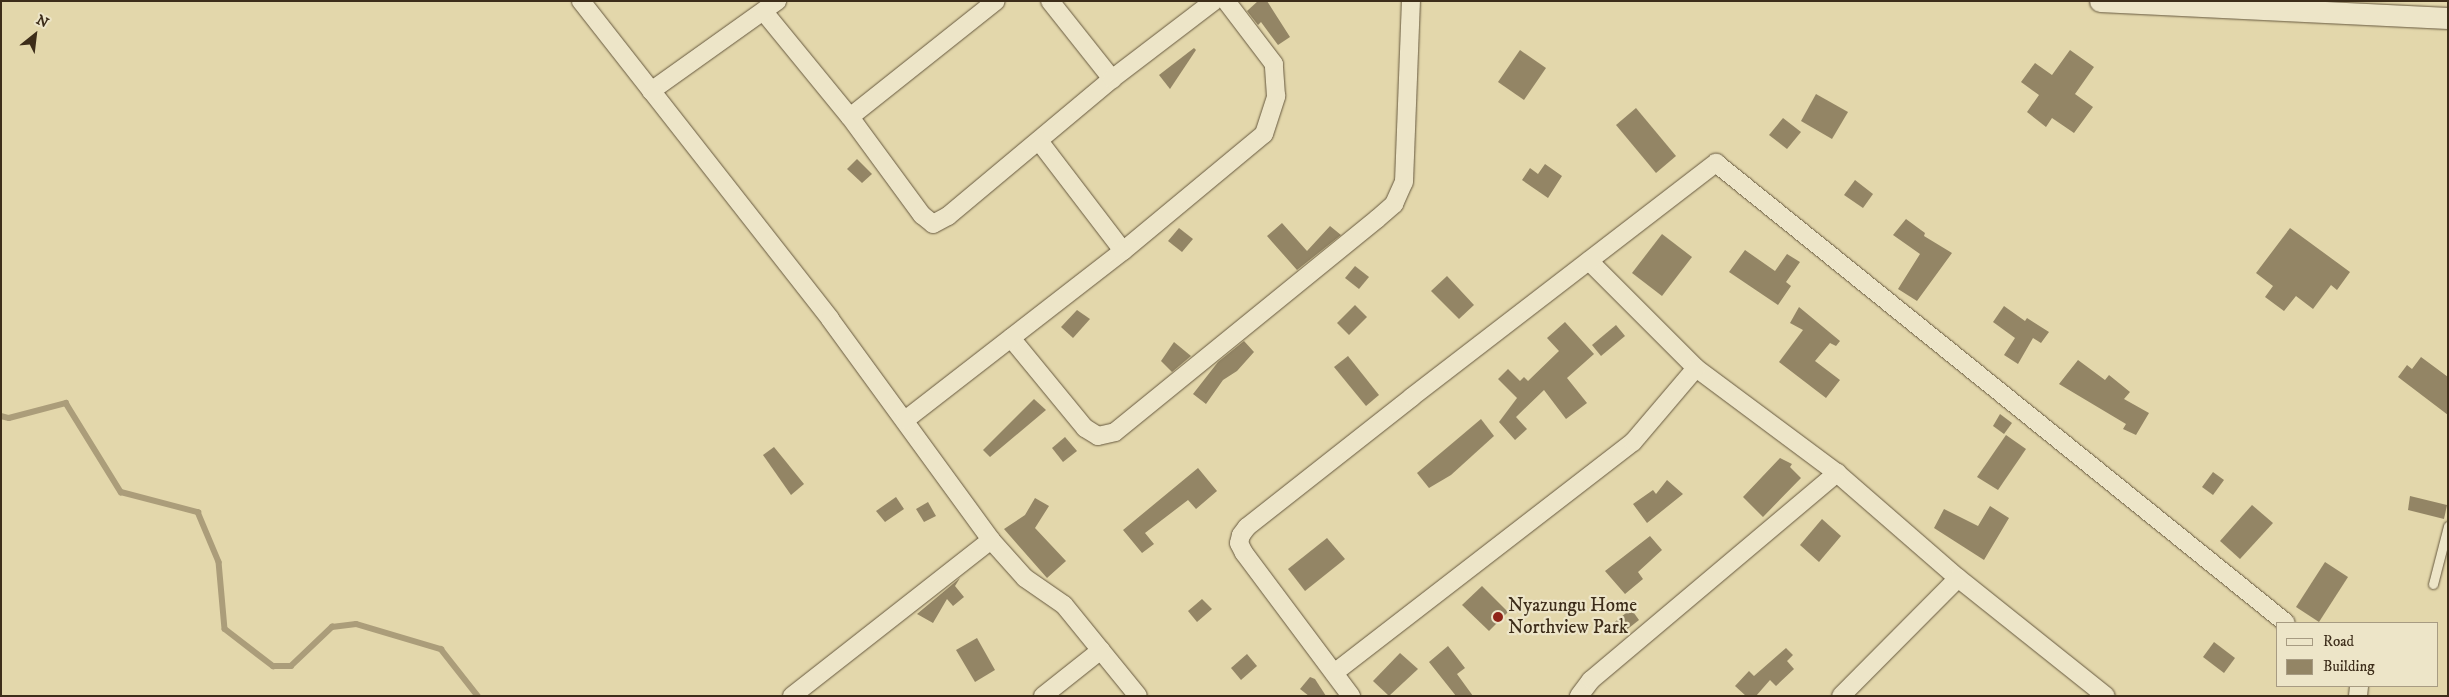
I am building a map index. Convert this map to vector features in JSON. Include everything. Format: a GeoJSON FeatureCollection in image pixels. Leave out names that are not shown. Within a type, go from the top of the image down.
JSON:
{"type":"FeatureCollection","features":[{"type":"Feature","properties":{"kind":"street"},"geometry":{"type":"LineString","coordinates":[[581,1],[906,420],[991,540],[1025,578],[1064,605],[1138,696]]}},
{"type":"Feature","properties":{"kind":"street"},"geometry":{"type":"LineString","coordinates":[[850,117],[996,1]]}},
{"type":"Feature","properties":{"kind":"street"},"geometry":{"type":"LineString","coordinates":[[1050,1],[1112,79]]}},
{"type":"Feature","properties":{"kind":"street"},"geometry":{"type":"LineString","coordinates":[[651,91],[771,7],[922,215],[933,224],[948,216],[1112,79],[1214,1]]}},
{"type":"Feature","properties":{"kind":"street"},"geometry":{"type":"LineString","coordinates":[[906,420],[1123,250],[1264,134],[1276,96],[1274,64],[1226,1]]}},
{"type":"Feature","properties":{"kind":"street"},"geometry":{"type":"LineString","coordinates":[[1011,338],[1085,428],[1098,436],[1115,432],[1377,219],[1394,204],[1404,182],[1411,1]]}},
{"type":"Feature","properties":{"kind":"street"},"geometry":{"type":"LineString","coordinates":[[2100,1],[2448,18]]}},
{"type":"Feature","properties":{"kind":"street"},"geometry":{"type":"LineString","coordinates":[[1039,141],[1123,250]]}},
{"type":"Feature","properties":{"kind":"street"},"geometry":{"type":"LineString","coordinates":[[1351,696],[1244,553],[1240,543],[1241,535],[1247,527],[1716,163],[2285,622]]}},
{"type":"Feature","properties":{"kind":"street"},"geometry":{"type":"LineString","coordinates":[[1589,261],[1696,368],[1837,473],[1958,578],[2106,696]]}},
{"type":"Feature","properties":{"kind":"street"},"geometry":{"type":"LineString","coordinates":[[1334,673],[1633,442],[1696,368]]}},
{"type":"Feature","properties":{"kind":"street"},"geometry":{"type":"LineString","coordinates":[[1579,696],[1591,680],[1837,473]]}},
{"type":"Feature","properties":{"kind":"street"},"geometry":{"type":"LineString","coordinates":[[792,696],[991,540]]}},
{"type":"Feature","properties":{"kind":"street"},"geometry":{"type":"LineString","coordinates":[[1842,696],[1958,578]]}},
{"type":"Feature","properties":{"kind":"street"},"geometry":{"type":"LineString","coordinates":[[1043,696],[1101,650]]}},
{"type":"Feature","properties":{"kind":"lane"},"geometry":{"type":"LineString","coordinates":[[2432,584],[2448,526]]}},
{"type":"Feature","properties":{"kind":"building"},"geometry":{"type":"Polygon","coordinates":[[[1258,1],[1267,1],[1290,37],[1278,45],[1261,22],[1258,25],[1247,11],[1258,1]]]}},
{"type":"Feature","properties":{"kind":"building"},"geometry":{"type":"Polygon","coordinates":[[[1194,48],[1196,50],[1170,89],[1159,75],[1194,48]]]}},
{"type":"Feature","properties":{"kind":"building"},"geometry":{"type":"Polygon","coordinates":[[[1520,50],[1546,68],[1524,100],[1498,82],[1520,50]]]}},
{"type":"Feature","properties":{"kind":"building"},"geometry":{"type":"Polygon","coordinates":[[[2070,50],[2094,67],[2075,94],[2093,107],[2074,133],[2052,118],[2046,127],[2027,112],[2039,95],[2021,82],[2035,63],[2052,75],[2070,50]]]}},
{"type":"Feature","properties":{"kind":"building"},"geometry":{"type":"Polygon","coordinates":[[[1816,94],[1848,112],[1832,139],[1801,121],[1816,94]]]}},
{"type":"Feature","properties":{"kind":"building"},"geometry":{"type":"Polygon","coordinates":[[[1636,108],[1676,156],[1656,173],[1616,125],[1636,108]]]}},
{"type":"Feature","properties":{"kind":"building"},"geometry":{"type":"Polygon","coordinates":[[[1783,118],[1801,132],[1787,149],[1769,135],[1783,118]]]}},
{"type":"Feature","properties":{"kind":"building"},"geometry":{"type":"Polygon","coordinates":[[[857,159],[872,174],[862,183],[847,169],[857,159]]]}},
{"type":"Feature","properties":{"kind":"building"},"geometry":{"type":"Polygon","coordinates":[[[1545,164],[1562,176],[1548,198],[1522,180],[1530,168],[1538,174],[1545,164]]]}},
{"type":"Feature","properties":{"kind":"building"},"geometry":{"type":"Polygon","coordinates":[[[1855,180],[1873,194],[1863,208],[1844,195],[1855,180]]]}},
{"type":"Feature","properties":{"kind":"building"},"geometry":{"type":"Polygon","coordinates":[[[1906,219],[1925,233],[1924,236],[1952,253],[1917,301],[1898,289],[1920,254],[1893,235],[1906,219]]]}},
{"type":"Feature","properties":{"kind":"building"},"geometry":{"type":"Polygon","coordinates":[[[1282,223],[1307,251],[1330,226],[1341,235],[1297,270],[1267,236],[1282,223]]]}},
{"type":"Feature","properties":{"kind":"building"},"geometry":{"type":"Polygon","coordinates":[[[1179,228],[1193,239],[1182,252],[1168,241],[1179,228]]]}},
{"type":"Feature","properties":{"kind":"building"},"geometry":{"type":"Polygon","coordinates":[[[2290,228],[2350,272],[2337,290],[2331,285],[2313,309],[2296,296],[2284,311],[2265,297],[2273,286],[2256,273],[2290,228]]]}},
{"type":"Feature","properties":{"kind":"building"},"geometry":{"type":"Polygon","coordinates":[[[1662,234],[1692,257],[1662,296],[1632,273],[1662,234]]]}},
{"type":"Feature","properties":{"kind":"building"},"geometry":{"type":"Polygon","coordinates":[[[1745,250],[1775,271],[1787,254],[1800,262],[1786,282],[1791,286],[1778,305],[1729,272],[1745,250]]]}},
{"type":"Feature","properties":{"kind":"building"},"geometry":{"type":"Polygon","coordinates":[[[1355,266],[1369,277],[1359,289],[1345,278],[1355,266]]]}},
{"type":"Feature","properties":{"kind":"building"},"geometry":{"type":"Polygon","coordinates":[[[1447,276],[1474,305],[1459,319],[1431,291],[1447,276]]]}},
{"type":"Feature","properties":{"kind":"building"},"geometry":{"type":"Polygon","coordinates":[[[1355,305],[1367,317],[1349,335],[1337,323],[1355,305]]]}},
{"type":"Feature","properties":{"kind":"building"},"geometry":{"type":"Polygon","coordinates":[[[2004,306],[2025,321],[2027,318],[2049,332],[2041,343],[2033,338],[2018,364],[2004,355],[2015,338],[1993,322],[2004,306]]]}},
{"type":"Feature","properties":{"kind":"building"},"geometry":{"type":"Polygon","coordinates":[[[1799,307],[1840,341],[1836,346],[1830,343],[1815,361],[1840,380],[1826,398],[1779,362],[1803,330],[1790,323],[1799,307]]]}},
{"type":"Feature","properties":{"kind":"building"},"geometry":{"type":"Polygon","coordinates":[[[1077,310],[1090,319],[1073,338],[1061,327],[1077,310]]]}},
{"type":"Feature","properties":{"kind":"building"},"geometry":{"type":"Polygon","coordinates":[[[1565,322],[1594,354],[1567,378],[1587,403],[1566,419],[1544,390],[1516,417],[1527,429],[1515,440],[1499,422],[1517,398],[1498,379],[1508,369],[1520,381],[1524,377],[1528,381],[1559,351],[1547,338],[1565,322]]]}},
{"type":"Feature","properties":{"kind":"building"},"geometry":{"type":"Polygon","coordinates":[[[1616,325],[1625,336],[1601,356],[1592,345],[1616,325]]]}},
{"type":"Feature","properties":{"kind":"building"},"geometry":{"type":"Polygon","coordinates":[[[1244,341],[1254,352],[1237,371],[1223,380],[1206,404],[1193,394],[1218,362],[1244,341]]]}},
{"type":"Feature","properties":{"kind":"building"},"geometry":{"type":"Polygon","coordinates":[[[1174,342],[1191,356],[1172,372],[1161,361],[1174,342]]]}},
{"type":"Feature","properties":{"kind":"building"},"geometry":{"type":"Polygon","coordinates":[[[1348,356],[1379,395],[1366,406],[1334,367],[1348,356]]]}},
{"type":"Feature","properties":{"kind":"building"},"geometry":{"type":"Polygon","coordinates":[[[2421,357],[2448,377],[2448,415],[2398,377],[2407,365],[2412,369],[2421,357]]]}},
{"type":"Feature","properties":{"kind":"building"},"geometry":{"type":"Polygon","coordinates":[[[2078,360],[2105,380],[2109,375],[2130,392],[2124,399],[2149,413],[2136,435],[2123,429],[2126,424],[2059,384],[2078,360]]]}},
{"type":"Feature","properties":{"kind":"building"},"geometry":{"type":"Polygon","coordinates":[[[1034,399],[1046,410],[990,457],[983,450],[1034,399]]]}},
{"type":"Feature","properties":{"kind":"building"},"geometry":{"type":"Polygon","coordinates":[[[2000,414],[2012,423],[2004,434],[1993,426],[2000,414]]]}},
{"type":"Feature","properties":{"kind":"building"},"geometry":{"type":"Polygon","coordinates":[[[1481,419],[1494,436],[1451,475],[1429,488],[1417,473],[1481,419]]]}},
{"type":"Feature","properties":{"kind":"building"},"geometry":{"type":"Polygon","coordinates":[[[2006,435],[2026,449],[1998,490],[1977,477],[2006,435]]]}},
{"type":"Feature","properties":{"kind":"building"},"geometry":{"type":"Polygon","coordinates":[[[1065,437],[1077,451],[1063,462],[1052,448],[1065,437]]]}},
{"type":"Feature","properties":{"kind":"building"},"geometry":{"type":"Polygon","coordinates":[[[774,447],[804,484],[791,495],[763,455],[774,447]]]}},
{"type":"Feature","properties":{"kind":"building"},"geometry":{"type":"Polygon","coordinates":[[[1780,458],[1792,464],[1790,467],[1801,478],[1763,517],[1743,497],[1780,458]]]}},
{"type":"Feature","properties":{"kind":"building"},"geometry":{"type":"Polygon","coordinates":[[[1198,468],[1217,491],[1196,509],[1188,500],[1145,533],[1154,544],[1142,553],[1123,530],[1198,468]]]}},
{"type":"Feature","properties":{"kind":"building"},"geometry":{"type":"Polygon","coordinates":[[[2213,472],[2224,480],[2213,495],[2202,487],[2213,472]]]}},
{"type":"Feature","properties":{"kind":"building"},"geometry":{"type":"Polygon","coordinates":[[[1667,480],[1683,494],[1647,523],[1633,504],[1653,490],[1656,494],[1667,480]]]}},
{"type":"Feature","properties":{"kind":"building"},"geometry":{"type":"Polygon","coordinates":[[[2410,496],[2447,505],[2444,519],[2408,510],[2410,496]]]}},
{"type":"Feature","properties":{"kind":"building"},"geometry":{"type":"Polygon","coordinates":[[[896,497],[904,509],[885,522],[876,511],[896,497]]]}},
{"type":"Feature","properties":{"kind":"building"},"geometry":{"type":"Polygon","coordinates":[[[1035,498],[1049,506],[1035,528],[1066,561],[1047,578],[1004,529],[1025,515],[1035,498]]]}},
{"type":"Feature","properties":{"kind":"building"},"geometry":{"type":"Polygon","coordinates":[[[928,502],[936,516],[924,522],[916,509],[928,502]]]}},
{"type":"Feature","properties":{"kind":"building"},"geometry":{"type":"Polygon","coordinates":[[[2252,505],[2273,523],[2240,559],[2220,541],[2252,505]]]}},
{"type":"Feature","properties":{"kind":"building"},"geometry":{"type":"Polygon","coordinates":[[[1990,506],[2009,518],[1984,560],[1934,528],[1944,509],[1978,526],[1990,506]]]}},
{"type":"Feature","properties":{"kind":"building"},"geometry":{"type":"Polygon","coordinates":[[[1822,519],[1841,536],[1819,562],[1800,545],[1822,519]]]}},
{"type":"Feature","properties":{"kind":"building"},"geometry":{"type":"Polygon","coordinates":[[[1650,536],[1662,550],[1638,572],[1643,579],[1625,594],[1605,571],[1650,536]]]}},
{"type":"Feature","properties":{"kind":"building"},"geometry":{"type":"Polygon","coordinates":[[[1327,538],[1345,559],[1305,591],[1288,569],[1327,538]]]}},
{"type":"Feature","properties":{"kind":"building"},"geometry":{"type":"Polygon","coordinates":[[[2325,562],[2348,577],[2319,622],[2296,607],[2325,562]]]}},
{"type":"Feature","properties":{"kind":"building"},"geometry":{"type":"Polygon","coordinates":[[[960,578],[955,586],[964,597],[953,606],[947,599],[933,623],[917,614],[960,578]]]}},
{"type":"Feature","properties":{"kind":"building"},"geometry":{"type":"Polygon","coordinates":[[[1482,586],[1508,612],[1489,631],[1462,605],[1482,586]]]}},
{"type":"Feature","properties":{"kind":"building"},"geometry":{"type":"Polygon","coordinates":[[[1202,599],[1212,609],[1197,622],[1188,611],[1202,599]]]}},
{"type":"Feature","properties":{"kind":"building"},"geometry":{"type":"Polygon","coordinates":[[[1631,609],[1639,620],[1620,635],[1611,625],[1631,609]]]}},
{"type":"Feature","properties":{"kind":"building"},"geometry":{"type":"Polygon","coordinates":[[[977,638],[995,670],[975,682],[956,650],[977,638]]]}},
{"type":"Feature","properties":{"kind":"building"},"geometry":{"type":"Polygon","coordinates":[[[2214,642],[2235,658],[2224,673],[2203,657],[2214,642]]]}},
{"type":"Feature","properties":{"kind":"building"},"geometry":{"type":"Polygon","coordinates":[[[1448,646],[1465,668],[1457,674],[1473,696],[1456,696],[1429,662],[1448,646]]]}},
{"type":"Feature","properties":{"kind":"building"},"geometry":{"type":"Polygon","coordinates":[[[1786,648],[1793,655],[1787,661],[1794,669],[1776,686],[1770,680],[1756,696],[1746,696],[1735,686],[1749,671],[1754,676],[1786,648]]]}},
{"type":"Feature","properties":{"kind":"building"},"geometry":{"type":"Polygon","coordinates":[[[1400,653],[1418,669],[1389,696],[1373,681],[1400,653]]]}},
{"type":"Feature","properties":{"kind":"building"},"geometry":{"type":"Polygon","coordinates":[[[1247,654],[1257,666],[1241,680],[1231,668],[1247,654]]]}},
{"type":"Feature","properties":{"kind":"building"},"geometry":{"type":"Polygon","coordinates":[[[1310,677],[1315,679],[1326,696],[1309,696],[1300,689],[1310,677]]]}},
{"type":"Feature","properties":{"kind":"waterway"},"geometry":{"type":"LineString","coordinates":[[1,416],[9,418],[66,403],[121,492],[198,512],[219,562],[225,629],[273,666],[291,666],[332,627],[356,624],[441,649],[478,696]]}},
{"type":"Feature","properties":{"kind":"place","name":"Nyazungu Home Northview Park"},"geometry":{"type":"Point","coordinates":[1498,617]}}]}
